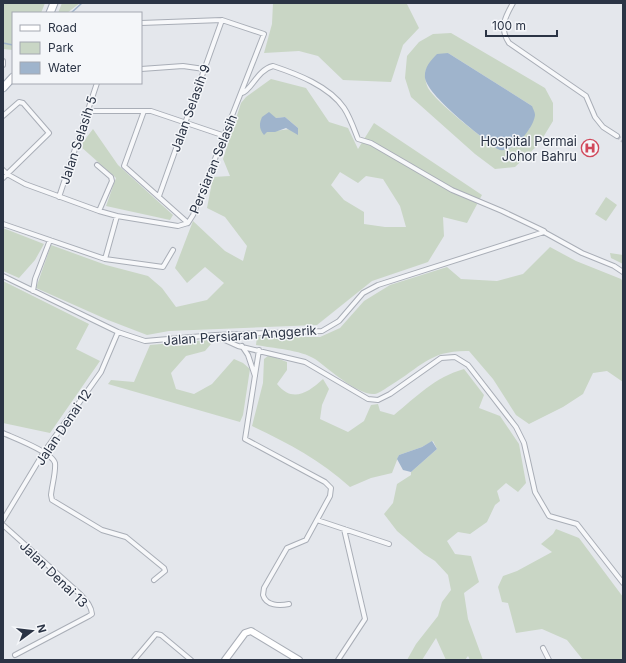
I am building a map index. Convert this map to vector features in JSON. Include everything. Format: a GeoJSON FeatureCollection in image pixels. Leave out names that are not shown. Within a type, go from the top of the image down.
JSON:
{"type":"FeatureCollection","features":[{"type":"Feature","properties":{"kind":"main road"},"geometry":{"type":"LineString","coordinates":[[3,88],[12,79]]}},
{"type":"Feature","properties":{"kind":"street"},"geometry":{"type":"LineString","coordinates":[[513,3],[504,20],[504,36],[509,43],[586,96],[595,117],[603,127],[617,136]]}},
{"type":"Feature","properties":{"kind":"street"},"geometry":{"type":"LineString","coordinates":[[142,23],[222,20]]}},
{"type":"Feature","properties":{"kind":"street","name":"Persiaran Selasih"},"geometry":{"type":"LineString","coordinates":[[3,170],[7,174],[59,197],[99,211],[117,216],[178,226],[188,222],[193,215],[225,136],[264,34],[222,20]]}},
{"type":"Feature","properties":{"kind":"street","name":"Jalan Selasih 9"},"geometry":{"type":"LineString","coordinates":[[159,196],[222,20]]}},
{"type":"Feature","properties":{"kind":"street"},"geometry":{"type":"LineString","coordinates":[[142,69],[183,66],[204,69]]}},
{"type":"Feature","properties":{"kind":"street"},"geometry":{"type":"LineString","coordinates":[[242,93],[246,91],[259,74],[269,67],[273,66],[296,74],[333,96],[344,108],[358,139],[371,143],[452,190],[502,211],[582,253],[614,266],[623,272]]}},
{"type":"Feature","properties":{"kind":"street","name":"Jalan Selasih 5"},"geometry":{"type":"LineString","coordinates":[[59,197],[97,84]]}},
{"type":"Feature","properties":{"kind":"street"},"geometry":{"type":"LineString","coordinates":[[3,116],[19,102],[23,103],[49,133],[3,178]]}},
{"type":"Feature","properties":{"kind":"street"},"geometry":{"type":"LineString","coordinates":[[87,111],[144,111],[163,114],[184,123],[225,136]]}},
{"type":"Feature","properties":{"kind":"street"},"geometry":{"type":"LineString","coordinates":[[144,111],[124,166],[188,222]]}},
{"type":"Feature","properties":{"kind":"street"},"geometry":{"type":"LineString","coordinates":[[97,165],[111,177],[112,181],[99,211]]}},
{"type":"Feature","properties":{"kind":"street"},"geometry":{"type":"LineString","coordinates":[[105,259],[117,216]]}},
{"type":"Feature","properties":{"kind":"street"},"geometry":{"type":"LineString","coordinates":[[3,224],[105,259],[163,267],[173,250]]}},
{"type":"Feature","properties":{"kind":"street","name":"Jalan Persiaran Anggerik"},"geometry":{"type":"LineString","coordinates":[[3,276],[118,332],[145,341],[322,330],[339,321],[363,293],[378,285],[544,232]]}},
{"type":"Feature","properties":{"kind":"street"},"geometry":{"type":"LineString","coordinates":[[33,291],[35,280],[50,240]]}},
{"type":"Feature","properties":{"kind":"street","name":"Jalan Denai 12"},"geometry":{"type":"LineString","coordinates":[[3,520],[44,452],[101,372],[118,332]]}},
{"type":"Feature","properties":{"kind":"street"},"geometry":{"type":"LineString","coordinates":[[215,336],[242,346],[305,362],[321,370],[358,395],[368,399],[378,400],[390,394],[441,358],[455,357],[468,365],[516,427],[524,443],[535,492],[549,516],[577,524],[623,583]]}},
{"type":"Feature","properties":{"kind":"street"},"geometry":{"type":"LineString","coordinates":[[242,346],[248,355],[255,378]]}},
{"type":"Feature","properties":{"kind":"street"},"geometry":{"type":"LineString","coordinates":[[259,350],[245,439],[330,486],[330,496],[306,540],[290,546],[285,551],[264,588],[263,595],[267,602],[278,606],[289,604]]}},
{"type":"Feature","properties":{"kind":"street"},"geometry":{"type":"LineString","coordinates":[[3,433],[44,452],[52,458],[55,465],[51,495],[52,500],[102,530],[126,537],[135,543],[139,549],[164,568],[165,571],[163,574],[154,580]]}},
{"type":"Feature","properties":{"kind":"street"},"geometry":{"type":"LineString","coordinates":[[317,520],[389,544]]}},
{"type":"Feature","properties":{"kind":"street","name":"Jalan Denai 13"},"geometry":{"type":"LineString","coordinates":[[3,526],[80,594],[90,605],[92,614],[15,655]]}},
{"type":"Feature","properties":{"kind":"street"},"geometry":{"type":"LineString","coordinates":[[338,660],[365,619],[344,529]]}},
{"type":"Feature","properties":{"kind":"street"},"geometry":{"type":"LineString","coordinates":[[225,660],[248,631],[254,633],[299,660]]}},
{"type":"Feature","properties":{"kind":"street"},"geometry":{"type":"LineString","coordinates":[[134,660],[156,634],[161,635],[191,660]]}},
{"type":"Feature","properties":{"kind":"street"},"geometry":{"type":"LineString","coordinates":[[543,648],[549,660]]}},
{"type":"Feature","properties":{"kind":"green space"},"geometry":{"type":"Polygon","coordinates":[[[3,3],[45,3],[41,12],[12,12],[12,50],[3,49],[3,3]]]}},
{"type":"Feature","properties":{"kind":"green space"},"geometry":{"type":"Polygon","coordinates":[[[62,3],[80,3],[68,12],[58,12],[62,3]]]}},
{"type":"Feature","properties":{"kind":"green space"},"geometry":{"type":"Polygon","coordinates":[[[273,3],[404,3],[407,4],[419,28],[403,45],[391,82],[343,80],[318,56],[299,51],[264,53],[272,24],[273,3]]]}},
{"type":"Feature","properties":{"kind":"green space"},"geometry":{"type":"Polygon","coordinates":[[[451,33],[545,88],[553,103],[553,121],[539,144],[515,167],[495,169],[475,154],[411,97],[405,78],[407,56],[419,42],[433,34],[451,33]],[[448,53],[426,69],[426,83],[433,95],[458,118],[500,150],[506,150],[515,145],[530,128],[532,106],[448,53]]]}},
{"type":"Feature","properties":{"kind":"green space"},"geometry":{"type":"Polygon","coordinates":[[[271,79],[306,88],[329,122],[348,128],[358,149],[374,123],[482,195],[467,223],[443,217],[444,236],[428,262],[372,281],[317,325],[169,331],[147,335],[108,320],[36,288],[51,245],[106,265],[148,276],[162,288],[176,307],[207,300],[224,283],[205,267],[187,283],[175,268],[193,221],[225,251],[243,261],[247,246],[225,217],[207,208],[213,177],[230,176],[223,159],[241,103],[246,97],[271,79]],[[285,117],[276,118],[267,132],[298,128],[285,117]],[[340,172],[331,185],[344,200],[364,212],[364,224],[385,227],[406,227],[400,206],[383,179],[366,176],[358,183],[340,172]]]}},
{"type":"Feature","properties":{"kind":"green space"},"geometry":{"type":"Polygon","coordinates":[[[93,129],[118,165],[173,215],[170,220],[106,206],[116,178],[80,146],[93,129]]]}},
{"type":"Feature","properties":{"kind":"green space"},"geometry":{"type":"Polygon","coordinates":[[[606,197],[617,205],[606,221],[595,214],[606,197]]]}},
{"type":"Feature","properties":{"kind":"green space"},"geometry":{"type":"Polygon","coordinates":[[[3,228],[44,244],[35,260],[19,278],[3,271],[3,228]]]}},
{"type":"Feature","properties":{"kind":"green space"},"geometry":{"type":"Polygon","coordinates":[[[550,247],[576,261],[621,279],[623,282],[623,382],[607,371],[593,373],[583,394],[563,407],[529,424],[516,415],[493,379],[469,351],[456,351],[435,357],[379,393],[375,394],[360,391],[335,375],[315,359],[302,353],[256,345],[257,337],[320,337],[340,328],[364,301],[390,285],[447,267],[461,279],[497,281],[523,274],[550,247]]]}},
{"type":"Feature","properties":{"kind":"green space"},"geometry":{"type":"Polygon","coordinates":[[[610,253],[623,255],[623,264],[611,258],[610,253]]]}},
{"type":"Feature","properties":{"kind":"green space"},"geometry":{"type":"Polygon","coordinates":[[[3,281],[89,324],[76,349],[100,361],[50,433],[3,423],[3,281]]]}},
{"type":"Feature","properties":{"kind":"green space"},"geometry":{"type":"Polygon","coordinates":[[[207,340],[211,344],[205,351],[186,356],[171,373],[176,389],[194,394],[212,384],[234,359],[243,363],[250,369],[243,415],[240,422],[108,384],[111,380],[134,382],[150,345],[207,340]]]}},
{"type":"Feature","properties":{"kind":"green space"},"geometry":{"type":"Polygon","coordinates":[[[269,355],[287,362],[287,370],[277,384],[288,393],[300,394],[306,392],[323,379],[329,389],[322,405],[320,419],[348,432],[364,421],[371,405],[378,404],[380,411],[394,415],[435,382],[464,369],[484,395],[479,408],[500,416],[519,444],[526,483],[518,492],[506,483],[497,491],[500,501],[495,505],[487,522],[470,534],[458,532],[447,541],[455,554],[471,556],[479,582],[464,593],[468,619],[483,660],[470,660],[468,656],[465,660],[446,660],[436,638],[422,660],[407,660],[416,644],[438,616],[442,602],[451,590],[448,575],[435,561],[424,554],[397,531],[384,514],[393,503],[397,484],[411,475],[411,472],[437,449],[433,441],[422,447],[399,455],[392,473],[371,478],[350,487],[315,460],[252,426],[263,383],[264,359],[269,355]]]}},
{"type":"Feature","properties":{"kind":"green space"},"geometry":{"type":"Polygon","coordinates":[[[556,529],[579,538],[623,597],[623,660],[583,660],[567,640],[542,629],[516,633],[508,603],[502,602],[498,587],[503,576],[517,571],[552,552],[541,544],[553,534],[556,529]]]}},
{"type":"Feature","properties":{"kind":"water"},"geometry":{"type":"Polygon","coordinates":[[[448,53],[532,106],[535,115],[534,120],[524,137],[514,146],[509,149],[498,150],[454,114],[428,86],[425,78],[425,71],[428,65],[437,54],[448,53]]]}},
{"type":"Feature","properties":{"kind":"water"},"geometry":{"type":"Polygon","coordinates":[[[269,112],[276,118],[285,117],[298,128],[298,135],[286,128],[275,132],[267,132],[264,135],[260,129],[260,122],[262,117],[269,112]]]}},
{"type":"Feature","properties":{"kind":"water"},"geometry":{"type":"Polygon","coordinates":[[[432,441],[437,449],[411,472],[403,470],[397,459],[399,455],[422,447],[432,441]]]}},
{"type":"Feature","properties":{"kind":"waterway"},"geometry":{"type":"LineString","coordinates":[[72,12],[82,3]]}},
{"type":"Feature","properties":{"kind":"waterway"},"geometry":{"type":"LineString","coordinates":[[3,43],[12,45]]}},
{"type":"Feature","properties":{"kind":"tunnel"},"geometry":{"type":"LineString","coordinates":[[617,136],[623,141]]}},
{"type":"Feature","properties":{"kind":"place","name":"Hospital Permai Johor Bahru"},"geometry":{"type":"Point","coordinates":[590,148]}}]}
